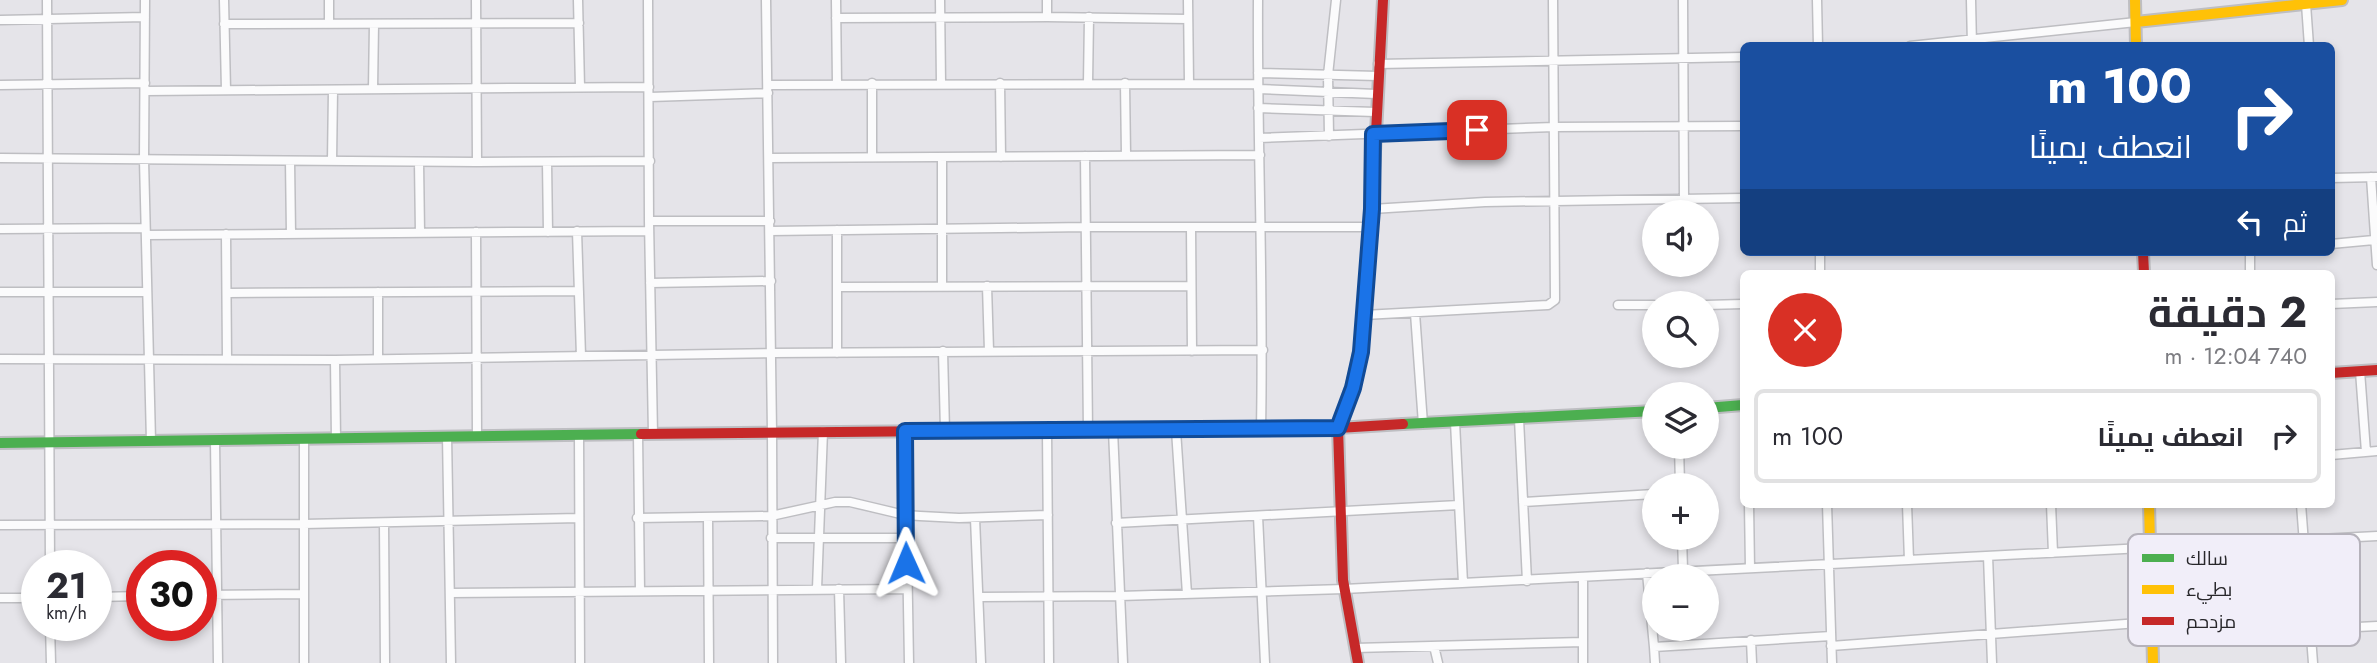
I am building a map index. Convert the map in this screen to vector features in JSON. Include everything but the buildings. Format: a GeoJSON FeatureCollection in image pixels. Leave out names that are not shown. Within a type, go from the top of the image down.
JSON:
{"type":"FeatureCollection","features":[{"type":"Feature","properties":{"kind":"street"},"geometry":{"type":"LineString","coordinates":[[47,0],[50,550]]}},
{"type":"Feature","properties":{"kind":"street"},"geometry":{"type":"LineString","coordinates":[[145,0],[144,160],[151,441]]}},
{"type":"Feature","properties":{"kind":"street"},"geometry":{"type":"LineString","coordinates":[[224,0],[226,90]]}},
{"type":"Feature","properties":{"kind":"street"},"geometry":{"type":"LineString","coordinates":[[328,0],[329,24]]}},
{"type":"Feature","properties":{"kind":"street"},"geometry":{"type":"LineString","coordinates":[[476,0],[477,162]]}},
{"type":"Feature","properties":{"kind":"street"},"geometry":{"type":"LineString","coordinates":[[579,0],[580,87]]}},
{"type":"Feature","properties":{"kind":"street"},"geometry":{"type":"LineString","coordinates":[[648,0],[653,434]]}},
{"type":"Feature","properties":{"kind":"street"},"geometry":{"type":"LineString","coordinates":[[766,0],[772,353],[772,663]]}},
{"type":"Feature","properties":{"kind":"street"},"geometry":{"type":"LineString","coordinates":[[836,0],[836,84]]}},
{"type":"Feature","properties":{"kind":"street"},"geometry":{"type":"LineString","coordinates":[[940,0],[941,83]]}},
{"type":"Feature","properties":{"kind":"street"},"geometry":{"type":"LineString","coordinates":[[1047,16],[1048,0]]}},
{"type":"Feature","properties":{"kind":"street"},"geometry":{"type":"LineString","coordinates":[[1188,0],[1189,83]]}},
{"type":"Feature","properties":{"kind":"street"},"geometry":{"type":"LineString","coordinates":[[1258,0],[1257,86],[1263,350],[1261,428]]}},
{"type":"Feature","properties":{"kind":"street"},"geometry":{"type":"LineString","coordinates":[[1329,136],[1327,92],[1336,0]]}},
{"type":"Feature","properties":{"kind":"street"},"geometry":{"type":"LineString","coordinates":[[1358,663],[1344,589],[1338,428],[1357,372],[1364,315],[1372,209],[1377,64],[1383,0]]}},
{"type":"Feature","properties":{"kind":"street"},"geometry":{"type":"LineString","coordinates":[[1364,315],[1552,303],[1556,296],[1553,0]]}},
{"type":"Feature","properties":{"kind":"street"},"geometry":{"type":"LineString","coordinates":[[1683,0],[1684,199]]}},
{"type":"Feature","properties":{"kind":"street"},"geometry":{"type":"LineString","coordinates":[[1818,0],[1818,42]]}},
{"type":"Feature","properties":{"kind":"street"},"geometry":{"type":"LineString","coordinates":[[1971,0],[1972,42],[2282,4],[2342,0]]}},
{"type":"Feature","properties":{"kind":"street"},"geometry":{"type":"LineString","coordinates":[[2135,0],[2136,42]]}},
{"type":"Feature","properties":{"kind":"street"},"geometry":{"type":"LineString","coordinates":[[2306,4],[2309,42]]}},
{"type":"Feature","properties":{"kind":"street"},"geometry":{"type":"LineString","coordinates":[[836,18],[1047,16],[1188,19]]}},
{"type":"Feature","properties":{"kind":"street"},"geometry":{"type":"LineString","coordinates":[[0,20],[145,17]]}},
{"type":"Feature","properties":{"kind":"street"},"geometry":{"type":"LineString","coordinates":[[1088,17],[1088,83]]}},
{"type":"Feature","properties":{"kind":"street"},"geometry":{"type":"LineString","coordinates":[[373,89],[374,23]]}},
{"type":"Feature","properties":{"kind":"street"},"geometry":{"type":"LineString","coordinates":[[225,24],[579,23]]}},
{"type":"Feature","properties":{"kind":"street"},"geometry":{"type":"LineString","coordinates":[[1377,64],[1740,57]]}},
{"type":"Feature","properties":{"kind":"street"},"geometry":{"type":"LineString","coordinates":[[1258,73],[1378,76]]}},
{"type":"Feature","properties":{"kind":"street"},"geometry":{"type":"LineString","coordinates":[[0,85],[48,83],[226,90],[580,87],[649,92],[872,83],[1189,83],[1376,94]]}},
{"type":"Feature","properties":{"kind":"street"},"geometry":{"type":"LineString","coordinates":[[872,83],[872,157]]}},
{"type":"Feature","properties":{"kind":"street"},"geometry":{"type":"LineString","coordinates":[[1000,83],[1001,157]]}},
{"type":"Feature","properties":{"kind":"street"},"geometry":{"type":"LineString","coordinates":[[1125,83],[1126,155]]}},
{"type":"Feature","properties":{"kind":"street"},"geometry":{"type":"LineString","coordinates":[[332,90],[332,161]]}},
{"type":"Feature","properties":{"kind":"street"},"geometry":{"type":"LineString","coordinates":[[1258,108],[1375,113]]}},
{"type":"Feature","properties":{"kind":"street"},"geometry":{"type":"LineString","coordinates":[[1259,138],[1554,127],[1740,126]]}},
{"type":"Feature","properties":{"kind":"street"},"geometry":{"type":"LineString","coordinates":[[769,158],[1260,155]]}},
{"type":"Feature","properties":{"kind":"street"},"geometry":{"type":"LineString","coordinates":[[1085,156],[1088,430]]}},
{"type":"Feature","properties":{"kind":"street"},"geometry":{"type":"LineString","coordinates":[[942,157],[942,286]]}},
{"type":"Feature","properties":{"kind":"street"},"geometry":{"type":"LineString","coordinates":[[0,158],[650,161]]}},
{"type":"Feature","properties":{"kind":"street"},"geometry":{"type":"LineString","coordinates":[[290,161],[291,234]]}},
{"type":"Feature","properties":{"kind":"street"},"geometry":{"type":"LineString","coordinates":[[419,162],[420,233]]}},
{"type":"Feature","properties":{"kind":"street"},"geometry":{"type":"LineString","coordinates":[[547,162],[548,232]]}},
{"type":"Feature","properties":{"kind":"street"},"geometry":{"type":"LineString","coordinates":[[2335,178],[2374,177],[2374,240],[2377,265]]}},
{"type":"Feature","properties":{"kind":"street"},"geometry":{"type":"LineString","coordinates":[[1372,209],[1485,202],[1740,198]]}},
{"type":"Feature","properties":{"kind":"street"},"geometry":{"type":"LineString","coordinates":[[649,221],[770,221]]}},
{"type":"Feature","properties":{"kind":"street"},"geometry":{"type":"LineString","coordinates":[[1191,227],[1192,351]]}},
{"type":"Feature","properties":{"kind":"street"},"geometry":{"type":"LineString","coordinates":[[770,231],[1371,227]]}},
{"type":"Feature","properties":{"kind":"street"},"geometry":{"type":"LineString","coordinates":[[0,229],[226,234],[649,231]]}},
{"type":"Feature","properties":{"kind":"street"},"geometry":{"type":"LineString","coordinates":[[837,230],[837,353]]}},
{"type":"Feature","properties":{"kind":"street"},"geometry":{"type":"LineString","coordinates":[[476,232],[478,436]]}},
{"type":"Feature","properties":{"kind":"street"},"geometry":{"type":"LineString","coordinates":[[577,232],[581,356]]}},
{"type":"Feature","properties":{"kind":"street"},"geometry":{"type":"LineString","coordinates":[[226,234],[227,359]]}},
{"type":"Feature","properties":{"kind":"street"},"geometry":{"type":"LineString","coordinates":[[2335,244],[2374,240]]}},
{"type":"Feature","properties":{"kind":"street"},"geometry":{"type":"LineString","coordinates":[[650,283],[771,281]]}},
{"type":"Feature","properties":{"kind":"street"},"geometry":{"type":"LineString","coordinates":[[987,286],[989,351]]}},
{"type":"Feature","properties":{"kind":"street"},"geometry":{"type":"LineString","coordinates":[[838,287],[1191,286]]}},
{"type":"Feature","properties":{"kind":"street"},"geometry":{"type":"LineString","coordinates":[[228,293],[579,291]]}},
{"type":"Feature","properties":{"kind":"street"},"geometry":{"type":"LineString","coordinates":[[0,292],[147,292]]}},
{"type":"Feature","properties":{"kind":"street"},"geometry":{"type":"LineString","coordinates":[[378,292],[379,359]]}},
{"type":"Feature","properties":{"kind":"street"},"geometry":{"type":"LineString","coordinates":[[2335,304],[2377,302]]}},
{"type":"Feature","properties":{"kind":"street"},"geometry":{"type":"LineString","coordinates":[[1719,305],[1740,304]]}},
{"type":"Feature","properties":{"kind":"street"},"geometry":{"type":"LineString","coordinates":[[1618,305],[1642,305]]}},
{"type":"Feature","properties":{"kind":"street"},"geometry":{"type":"LineString","coordinates":[[1415,313],[1423,424]]}},
{"type":"Feature","properties":{"kind":"street"},"geometry":{"type":"LineString","coordinates":[[0,359],[335,360],[943,351],[1263,350]]}},
{"type":"Feature","properties":{"kind":"street"},"geometry":{"type":"LineString","coordinates":[[943,351],[945,431]]}},
{"type":"Feature","properties":{"kind":"street"},"geometry":{"type":"LineString","coordinates":[[335,360],[336,439]]}},
{"type":"Feature","properties":{"kind":"street"},"geometry":{"type":"LineString","coordinates":[[2335,373],[2377,370]]}},
{"type":"Feature","properties":{"kind":"street"},"geometry":{"type":"LineString","coordinates":[[2360,371],[2366,452]]}},
{"type":"Feature","properties":{"kind":"street"},"geometry":{"type":"LineString","coordinates":[[1719,407],[1740,405]]}},
{"type":"Feature","properties":{"kind":"street"},"geometry":{"type":"LineString","coordinates":[[0,443],[823,431],[1338,428],[1642,412]]}},
{"type":"Feature","properties":{"kind":"street"},"geometry":{"type":"LineString","coordinates":[[1519,419],[1527,581]]}},
{"type":"Feature","properties":{"kind":"street"},"geometry":{"type":"LineString","coordinates":[[1455,422],[1463,583]]}},
{"type":"Feature","properties":{"kind":"street"},"geometry":{"type":"LineString","coordinates":[[1113,430],[1124,663]]}},
{"type":"Feature","properties":{"kind":"street"},"geometry":{"type":"LineString","coordinates":[[1176,430],[1187,594]]}},
{"type":"Feature","properties":{"kind":"street"},"geometry":{"type":"LineString","coordinates":[[817,589],[823,431]]}},
{"type":"Feature","properties":{"kind":"street"},"geometry":{"type":"LineString","coordinates":[[905,431],[909,663]]}},
{"type":"Feature","properties":{"kind":"street"},"geometry":{"type":"LineString","coordinates":[[1047,431],[1049,663]]}},
{"type":"Feature","properties":{"kind":"street"},"geometry":{"type":"LineString","coordinates":[[579,435],[580,663]]}},
{"type":"Feature","properties":{"kind":"street"},"geometry":{"type":"LineString","coordinates":[[638,435],[640,591]]}},
{"type":"Feature","properties":{"kind":"street"},"geometry":{"type":"LineString","coordinates":[[447,436],[451,663]]}},
{"type":"Feature","properties":{"kind":"street"},"geometry":{"type":"LineString","coordinates":[[304,439],[304,663]]}},
{"type":"Feature","properties":{"kind":"street"},"geometry":{"type":"LineString","coordinates":[[215,441],[216,550]]}},
{"type":"Feature","properties":{"kind":"street"},"geometry":{"type":"LineString","coordinates":[[2335,455],[2377,451]]}},
{"type":"Feature","properties":{"kind":"street"},"geometry":{"type":"LineString","coordinates":[[1523,502],[1642,495]]}},
{"type":"Feature","properties":{"kind":"street"},"geometry":{"type":"LineString","coordinates":[[637,517],[771,516],[820,504],[850,502],[905,515],[975,518],[1048,515]]}},
{"type":"Feature","properties":{"kind":"street"},"geometry":{"type":"LineString","coordinates":[[1116,523],[1459,505]]}},
{"type":"Feature","properties":{"kind":"street"},"geometry":{"type":"LineString","coordinates":[[1749,508],[1749,568]]}},
{"type":"Feature","properties":{"kind":"street"},"geometry":{"type":"LineString","coordinates":[[1827,508],[1832,663]]}},
{"type":"Feature","properties":{"kind":"street"},"geometry":{"type":"LineString","coordinates":[[1907,508],[1909,560]]}},
{"type":"Feature","properties":{"kind":"street"},"geometry":{"type":"LineString","coordinates":[[2051,508],[2053,553]]}},
{"type":"Feature","properties":{"kind":"street"},"geometry":{"type":"LineString","coordinates":[[2149,508],[2150,534]]}},
{"type":"Feature","properties":{"kind":"street"},"geometry":{"type":"LineString","coordinates":[[2301,508],[2304,534]]}},
{"type":"Feature","properties":{"kind":"street"},"geometry":{"type":"LineString","coordinates":[[1258,516],[1265,663]]}},
{"type":"Feature","properties":{"kind":"street"},"geometry":{"type":"LineString","coordinates":[[708,517],[709,663]]}},
{"type":"Feature","properties":{"kind":"street"},"geometry":{"type":"LineString","coordinates":[[0,525],[304,524],[579,518]]}},
{"type":"Feature","properties":{"kind":"street"},"geometry":{"type":"LineString","coordinates":[[975,518],[981,663]]}},
{"type":"Feature","properties":{"kind":"street"},"geometry":{"type":"LineString","coordinates":[[384,523],[385,663]]}},
{"type":"Feature","properties":{"kind":"street"},"geometry":{"type":"LineString","coordinates":[[771,538],[905,538]]}},
{"type":"Feature","properties":{"kind":"street"},"geometry":{"type":"LineString","coordinates":[[1719,569],[2128,549]]}},
{"type":"Feature","properties":{"kind":"street"},"geometry":{"type":"LineString","coordinates":[[1988,556],[1992,663]]}},
{"type":"Feature","properties":{"kind":"street"},"geometry":{"type":"LineString","coordinates":[[979,597],[1261,592],[1642,573]]}},
{"type":"Feature","properties":{"kind":"street"},"geometry":{"type":"LineString","coordinates":[[1583,577],[1583,663]]}},
{"type":"Feature","properties":{"kind":"street"},"geometry":{"type":"LineString","coordinates":[[839,589],[841,663]]}},
{"type":"Feature","properties":{"kind":"street"},"geometry":{"type":"LineString","coordinates":[[450,593],[906,589]]}},
{"type":"Feature","properties":{"kind":"street"},"geometry":{"type":"LineString","coordinates":[[218,663],[217,595],[303,594]]}},
{"type":"Feature","properties":{"kind":"street"},"geometry":{"type":"LineString","coordinates":[[0,598],[21,598]]}},
{"type":"Feature","properties":{"kind":"street"},"geometry":{"type":"LineString","coordinates":[[1654,646],[1751,640],[1831,641],[1991,634],[2128,624]]}},
{"type":"Feature","properties":{"kind":"street"},"geometry":{"type":"LineString","coordinates":[[1751,640],[1752,663]]}},
{"type":"Feature","properties":{"kind":"street"},"geometry":{"type":"LineString","coordinates":[[50,641],[51,663]]}},
{"type":"Feature","properties":{"kind":"street"},"geometry":{"type":"LineString","coordinates":[[1654,641],[1655,663]]}},
{"type":"Feature","properties":{"kind":"street"},"geometry":{"type":"LineString","coordinates":[[1355,648],[1583,642]]}},
{"type":"Feature","properties":{"kind":"street"},"geometry":{"type":"LineString","coordinates":[[1434,646],[1438,663]]}},
{"type":"Feature","properties":{"kind":"traffic: fast"},"geometry":{"type":"LineString","coordinates":[[1719,407],[1740,405]]}},
{"type":"Feature","properties":{"kind":"traffic: fast"},"geometry":{"type":"LineString","coordinates":[[1403,424],[1642,412]]}},
{"type":"Feature","properties":{"kind":"traffic: fast"},"geometry":{"type":"LineString","coordinates":[[0,443],[641,434]]}},
{"type":"Feature","properties":{"kind":"traffic: slow"},"geometry":{"type":"LineString","coordinates":[[2135,0],[2136,42]]}},
{"type":"Feature","properties":{"kind":"traffic: slow"},"geometry":{"type":"LineString","coordinates":[[2136,22],[2342,0]]}},
{"type":"Feature","properties":{"kind":"traffic: slow"},"geometry":{"type":"LineString","coordinates":[[1056,430],[1338,428],[1355,373],[1364,317]]}},
{"type":"Feature","properties":{"kind":"traffic: slow"},"geometry":{"type":"LineString","coordinates":[[2149,508],[2150,534]]}},
{"type":"Feature","properties":{"kind":"traffic: slow"},"geometry":{"type":"LineString","coordinates":[[2153,646],[2153,663]]}},
{"type":"Feature","properties":{"kind":"traffic: jam"},"geometry":{"type":"LineString","coordinates":[[1364,317],[1383,0]]}},
{"type":"Feature","properties":{"kind":"traffic: jam"},"geometry":{"type":"LineString","coordinates":[[2143,256],[2144,270]]}},
{"type":"Feature","properties":{"kind":"traffic: jam"},"geometry":{"type":"LineString","coordinates":[[2335,373],[2377,370]]}},
{"type":"Feature","properties":{"kind":"traffic: jam"},"geometry":{"type":"LineString","coordinates":[[1358,663],[1343,580],[1338,428],[1403,424]]}},
{"type":"Feature","properties":{"kind":"traffic: jam"},"geometry":{"type":"LineString","coordinates":[[641,434],[1056,430]]}},
{"type":"Feature","properties":{"kind":"route"},"geometry":{"type":"LineString","coordinates":[[906,563],[905,431],[1338,428],[1353,388],[1361,352],[1372,209],[1373,134],[1477,130]]}}]}
